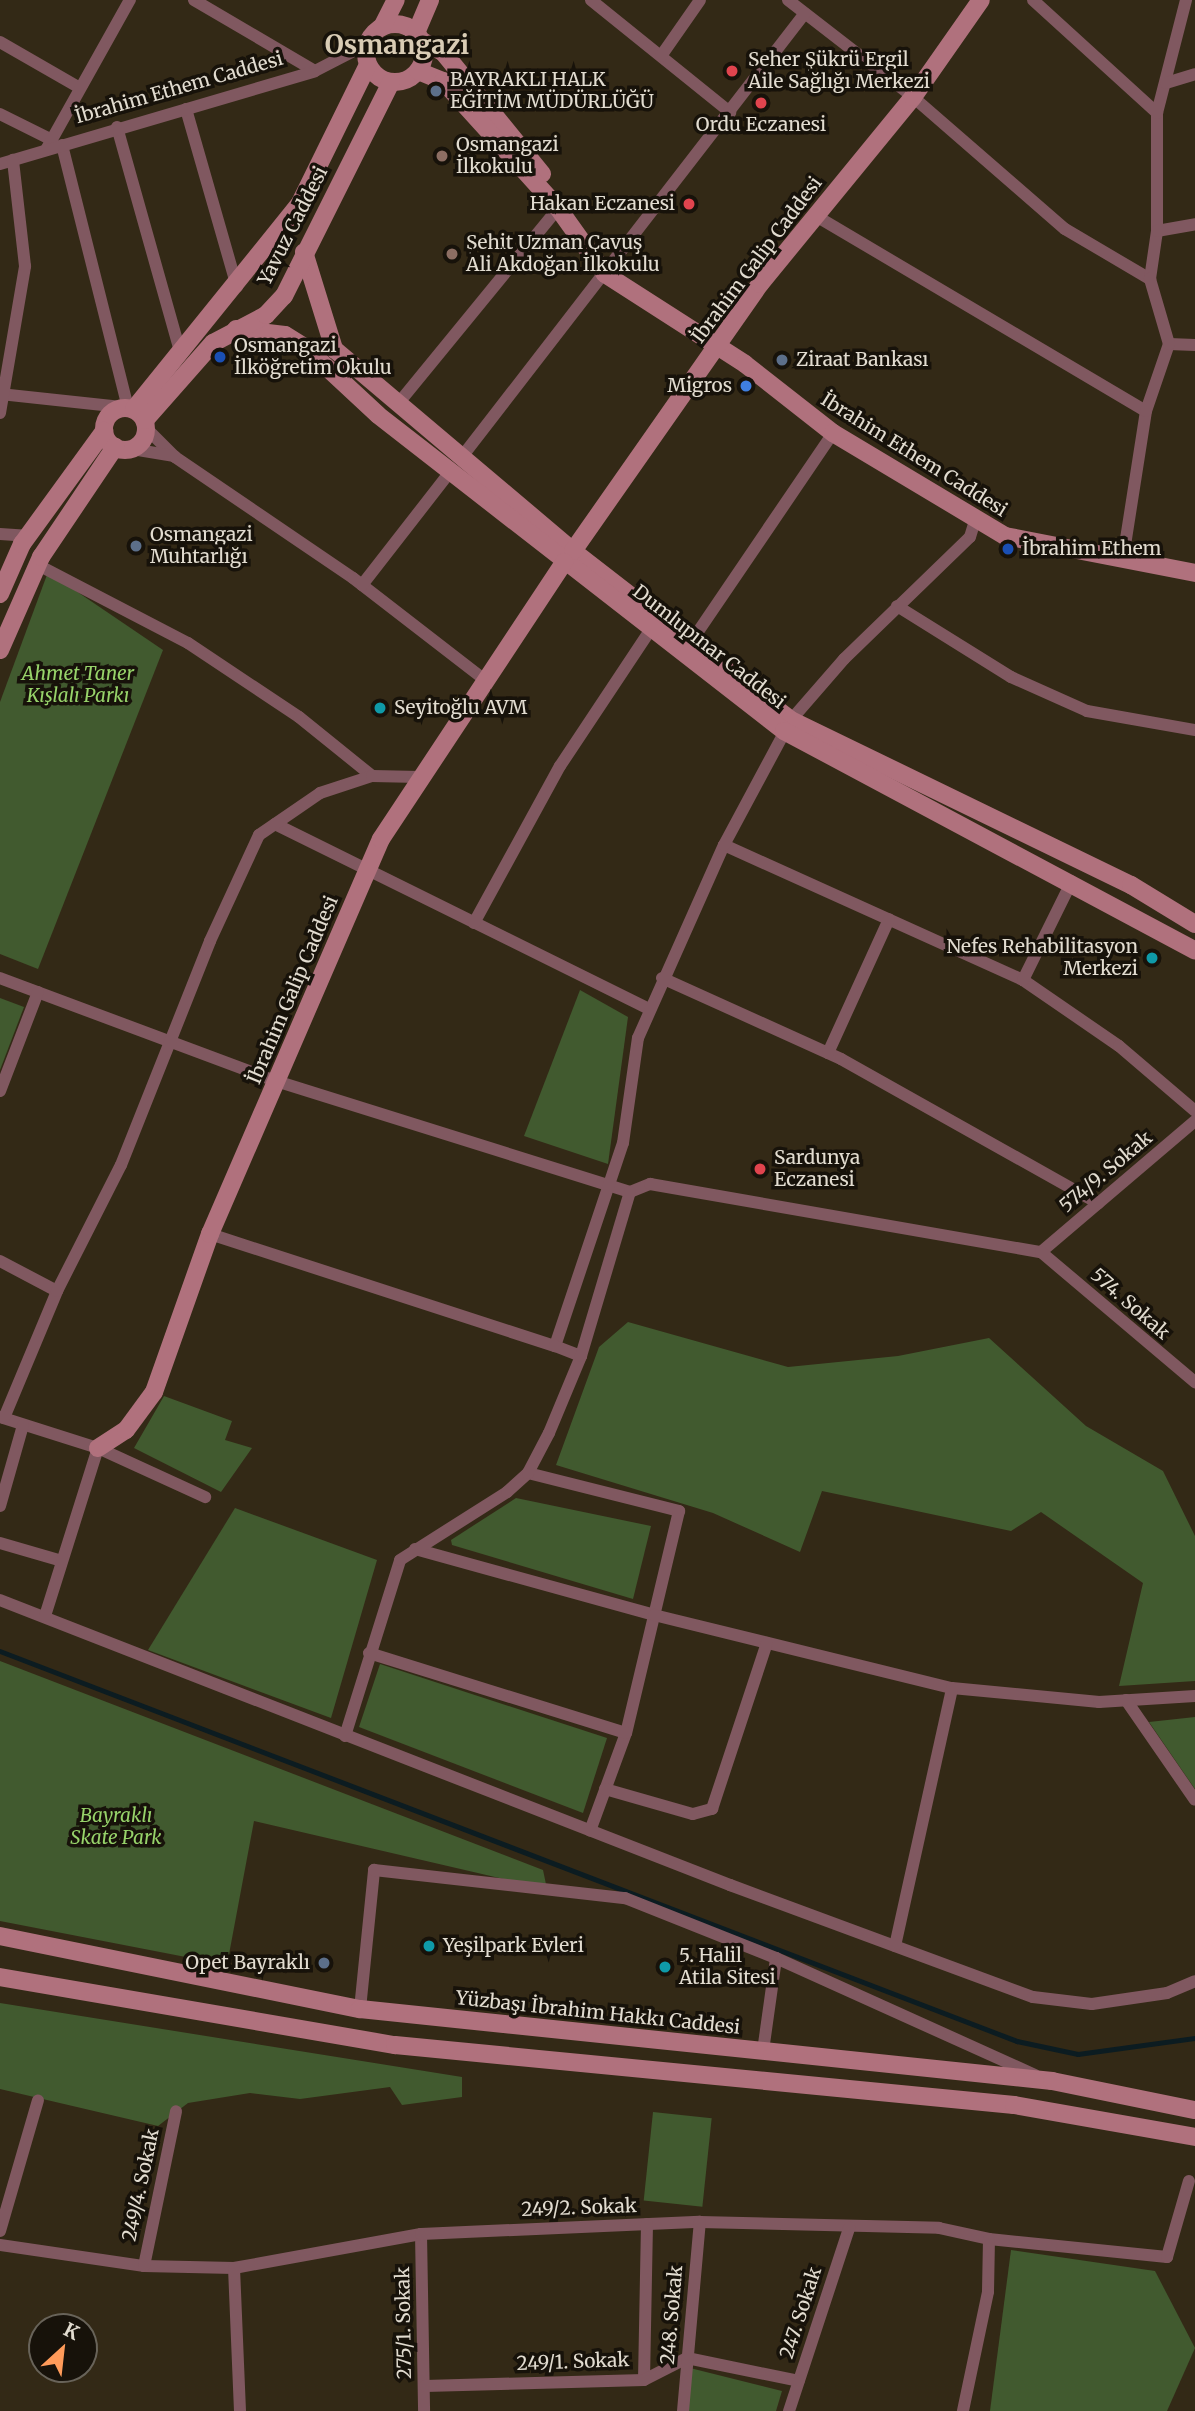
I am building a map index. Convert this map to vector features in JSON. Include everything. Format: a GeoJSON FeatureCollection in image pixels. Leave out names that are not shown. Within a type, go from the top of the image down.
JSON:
{"type":"FeatureCollection","features":[{"type":"Feature","properties":{"kind":"main road"},"geometry":{"type":"LineString","coordinates":[[396,0],[382,27],[367,44],[368,65],[391,82],[418,71],[419,37],[430,0]]}},
{"type":"Feature","properties":{"kind":"main road","name":"İbrahim Galip Caddesi"},"geometry":{"type":"LineString","coordinates":[[98,1448],[126,1430],[154,1392],[210,1234],[276,1081],[367,871],[420,777],[568,556],[717,346],[816,216],[913,97],[981,0]]}},
{"type":"Feature","properties":{"kind":"main road"},"geometry":{"type":"LineString","coordinates":[[382,27],[400,24],[419,37]]}},
{"type":"Feature","properties":{"kind":"main road","name":"İbrahim Ethem Caddesi"},"geometry":{"type":"LineString","coordinates":[[419,37],[443,52],[555,190],[558,208]]}},
{"type":"Feature","properties":{"kind":"main road","name":"Yavuz Caddesi"},"geometry":{"type":"LineString","coordinates":[[135,415],[180,348],[237,287],[300,203],[368,65]]}},
{"type":"Feature","properties":{"kind":"main road","name":"İbrahim Ethem Caddesi"},"geometry":{"type":"LineString","coordinates":[[418,71],[443,81],[558,208],[605,274],[717,346],[833,433],[975,521],[1004,536],[1195,573]]}},
{"type":"Feature","properties":{"kind":"main road","name":"Yavuz Caddesi"},"geometry":{"type":"LineString","coordinates":[[135,415],[213,344],[236,329],[266,315],[284,296],[391,82]]}},
{"type":"Feature","properties":{"kind":"main road"},"geometry":{"type":"LineString","coordinates":[[304,252],[334,349],[397,405],[456,465]]}},
{"type":"Feature","properties":{"kind":"main road","name":"Dumlupınar Caddesi"},"geometry":{"type":"LineString","coordinates":[[236,329],[285,335],[306,348],[324,370],[456,465],[568,556],[651,629],[788,726],[1195,950]]}},
{"type":"Feature","properties":{"kind":"main road"},"geometry":{"type":"LineString","coordinates":[[0,594],[30,536],[104,431],[111,412],[135,415],[124,448],[38,565],[0,650]]}},
{"type":"Feature","properties":{"kind":"main road"},"geometry":{"type":"LineString","coordinates":[[104,431],[124,448]]}},
{"type":"Feature","properties":{"kind":"main road"},"geometry":{"type":"LineString","coordinates":[[568,556],[691,642],[788,726]]}},
{"type":"Feature","properties":{"kind":"main road","name":"Dumlupınar Caddesi"},"geometry":{"type":"LineString","coordinates":[[788,726],[1131,885],[1195,924]]}},
{"type":"Feature","properties":{"kind":"main road","name":"Yüzbaşı İbrahim Hakkı Caddesi"},"geometry":{"type":"LineString","coordinates":[[0,1936],[360,2009],[1052,2081],[1195,2110]]}},
{"type":"Feature","properties":{"kind":"main road"},"geometry":{"type":"LineString","coordinates":[[0,1977],[395,2045],[1014,2105],[1195,2137]]}},
{"type":"Feature","properties":{"kind":"street"},"geometry":{"type":"LineString","coordinates":[[194,0],[315,71]]}},
{"type":"Feature","properties":{"kind":"street"},"geometry":{"type":"LineString","coordinates":[[591,0],[730,112]]}},
{"type":"Feature","properties":{"kind":"street"},"geometry":{"type":"LineString","coordinates":[[661,56],[700,0]]}},
{"type":"Feature","properties":{"kind":"street"},"geometry":{"type":"LineString","coordinates":[[788,0],[913,97],[1065,229],[1150,279]]}},
{"type":"Feature","properties":{"kind":"street"},"geometry":{"type":"LineString","coordinates":[[1033,0],[1157,113]]}},
{"type":"Feature","properties":{"kind":"street"},"geometry":{"type":"LineString","coordinates":[[1123,558],[1146,411],[1169,344],[1150,279],[1157,231],[1157,113],[1186,0]]}},
{"type":"Feature","properties":{"kind":"street"},"geometry":{"type":"LineString","coordinates":[[126,1],[53,145],[135,415],[175,457],[362,585],[485,680]]}},
{"type":"Feature","properties":{"kind":"street"},"geometry":{"type":"LineString","coordinates":[[362,585],[806,13]]}},
{"type":"Feature","properties":{"kind":"street"},"geometry":{"type":"LineString","coordinates":[[0,42],[80,88]]}},
{"type":"Feature","properties":{"kind":"street","name":"İbrahim Ethem Caddesi"},"geometry":{"type":"LineString","coordinates":[[0,164],[53,145],[315,71],[367,44]]}},
{"type":"Feature","properties":{"kind":"street"},"geometry":{"type":"LineString","coordinates":[[1166,83],[1195,74]]}},
{"type":"Feature","properties":{"kind":"street"},"geometry":{"type":"LineString","coordinates":[[186,109],[237,287]]}},
{"type":"Feature","properties":{"kind":"street"},"geometry":{"type":"LineString","coordinates":[[0,114],[53,145]]}},
{"type":"Feature","properties":{"kind":"street"},"geometry":{"type":"LineString","coordinates":[[117,127],[180,348]]}},
{"type":"Feature","properties":{"kind":"street"},"geometry":{"type":"LineString","coordinates":[[0,413],[1,394],[25,266],[13,160]]}},
{"type":"Feature","properties":{"kind":"street"},"geometry":{"type":"LineString","coordinates":[[397,405],[558,208]]}},
{"type":"Feature","properties":{"kind":"street"},"geometry":{"type":"LineString","coordinates":[[816,216],[1146,411]]}},
{"type":"Feature","properties":{"kind":"street"},"geometry":{"type":"LineString","coordinates":[[1157,231],[1195,224]]}},
{"type":"Feature","properties":{"kind":"street"},"geometry":{"type":"LineString","coordinates":[[1169,344],[1195,345]]}},
{"type":"Feature","properties":{"kind":"street"},"geometry":{"type":"LineString","coordinates":[[1,394],[135,415]]}},
{"type":"Feature","properties":{"kind":"street"},"geometry":{"type":"LineString","coordinates":[[691,642],[833,433]]}},
{"type":"Feature","properties":{"kind":"street"},"geometry":{"type":"LineString","coordinates":[[124,448],[175,457]]}},
{"type":"Feature","properties":{"kind":"street"},"geometry":{"type":"LineString","coordinates":[[555,1346],[610,1186],[625,1133],[630,1069],[649,1009],[724,845],[788,726],[897,606],[970,537],[975,521]]}},
{"type":"Feature","properties":{"kind":"street"},"geometry":{"type":"LineString","coordinates":[[0,534],[30,536]]}},
{"type":"Feature","properties":{"kind":"street"},"geometry":{"type":"LineString","coordinates":[[38,565],[188,643],[299,717],[372,776]]}},
{"type":"Feature","properties":{"kind":"street"},"geometry":{"type":"LineString","coordinates":[[897,606],[1011,677],[1087,711],[1195,730]]}},
{"type":"Feature","properties":{"kind":"street"},"geometry":{"type":"LineString","coordinates":[[474,923],[559,766],[651,629]]}},
{"type":"Feature","properties":{"kind":"street"},"geometry":{"type":"LineString","coordinates":[[205,1497],[98,1448],[2,1418],[57,1291],[121,1165],[170,1042],[259,835],[320,793],[372,776],[420,777]]}},
{"type":"Feature","properties":{"kind":"street"},"geometry":{"type":"LineString","coordinates":[[275,824],[649,1009]]}},
{"type":"Feature","properties":{"kind":"street"},"geometry":{"type":"LineString","coordinates":[[724,845],[1023,980],[1119,1046],[1195,1111]]}},
{"type":"Feature","properties":{"kind":"street"},"geometry":{"type":"LineString","coordinates":[[1023,980],[1072,881]]}},
{"type":"Feature","properties":{"kind":"street"},"geometry":{"type":"LineString","coordinates":[[828,1053],[889,919]]}},
{"type":"Feature","properties":{"kind":"street"},"geometry":{"type":"LineString","coordinates":[[0,978],[276,1081],[630,1192],[650,1184],[1041,1252]]}},
{"type":"Feature","properties":{"kind":"street"},"geometry":{"type":"LineString","coordinates":[[662,978],[828,1053],[1098,1203]]}},
{"type":"Feature","properties":{"kind":"street"},"geometry":{"type":"LineString","coordinates":[[0,1091],[38,992]]}},
{"type":"Feature","properties":{"kind":"street","name":"574/9. Sokak"},"geometry":{"type":"LineString","coordinates":[[1041,1252],[1195,1121]]}},
{"type":"Feature","properties":{"kind":"street"},"geometry":{"type":"LineString","coordinates":[[345,1736],[394,1569],[415,1549],[528,1473],[581,1356],[630,1192]]}},
{"type":"Feature","properties":{"kind":"street"},"geometry":{"type":"LineString","coordinates":[[210,1234],[581,1356]]}},
{"type":"Feature","properties":{"kind":"street","name":"574. Sokak"},"geometry":{"type":"LineString","coordinates":[[1041,1252],[1194,1380]]}},
{"type":"Feature","properties":{"kind":"street"},"geometry":{"type":"LineString","coordinates":[[0,1261],[57,1291]]}},
{"type":"Feature","properties":{"kind":"street"},"geometry":{"type":"LineString","coordinates":[[0,1506],[23,1425]]}},
{"type":"Feature","properties":{"kind":"street"},"geometry":{"type":"LineString","coordinates":[[45,1616],[59,1560],[98,1448]]}},
{"type":"Feature","properties":{"kind":"street"},"geometry":{"type":"LineString","coordinates":[[528,1473],[679,1511],[626,1733],[590,1831]]}},
{"type":"Feature","properties":{"kind":"street"},"geometry":{"type":"LineString","coordinates":[[0,1543],[59,1560]]}},
{"type":"Feature","properties":{"kind":"street"},"geometry":{"type":"LineString","coordinates":[[415,1549],[654,1615],[951,1688],[1126,1700],[1195,1696]]}},
{"type":"Feature","properties":{"kind":"street"},"geometry":{"type":"LineString","coordinates":[[0,1600],[590,1831],[1033,1997],[1092,2004],[1167,1993],[1195,1981]]}},
{"type":"Feature","properties":{"kind":"street"},"geometry":{"type":"LineString","coordinates":[[605,1789],[693,1814],[712,1809],[767,1643]]}},
{"type":"Feature","properties":{"kind":"street"},"geometry":{"type":"LineString","coordinates":[[369,1653],[626,1733]]}},
{"type":"Feature","properties":{"kind":"street"},"geometry":{"type":"LineString","coordinates":[[895,1946],[951,1688]]}},
{"type":"Feature","properties":{"kind":"street"},"geometry":{"type":"LineString","coordinates":[[1126,1700],[1195,1800]]}},
{"type":"Feature","properties":{"kind":"street"},"geometry":{"type":"LineString","coordinates":[[360,2009],[374,1870],[625,1898],[776,1958],[1052,2081]]}},
{"type":"Feature","properties":{"kind":"street"},"geometry":{"type":"LineString","coordinates":[[763,2051],[776,1958]]}},
{"type":"Feature","properties":{"kind":"street"},"geometry":{"type":"LineString","coordinates":[[0,2231],[38,2100]]}},
{"type":"Feature","properties":{"kind":"street","name":"249/4. Sokak"},"geometry":{"type":"LineString","coordinates":[[144,2266],[176,2111]]}},
{"type":"Feature","properties":{"kind":"street","name":"249/2. Sokak"},"geometry":{"type":"LineString","coordinates":[[0,2245],[144,2266],[234,2268],[421,2234],[700,2222],[849,2228],[939,2228],[989,2239],[1167,2257],[1189,2180]]}},
{"type":"Feature","properties":{"kind":"street","name":"248. Sokak"},"geometry":{"type":"LineString","coordinates":[[684,2411],[700,2222]]}},
{"type":"Feature","properties":{"kind":"street","name":"248. Sokak"},"geometry":{"type":"LineString","coordinates":[[644,2380],[647,2224]]}},
{"type":"Feature","properties":{"kind":"street","name":"247. Sokak"},"geometry":{"type":"LineString","coordinates":[[789,2411],[849,2228]]}},
{"type":"Feature","properties":{"kind":"street","name":"275/1. Sokak"},"geometry":{"type":"LineString","coordinates":[[421,2234],[424,2411]]}},
{"type":"Feature","properties":{"kind":"street"},"geometry":{"type":"LineString","coordinates":[[963,2411],[988,2292],[989,2239]]}},
{"type":"Feature","properties":{"kind":"street"},"geometry":{"type":"LineString","coordinates":[[234,2268],[240,2411]]}},
{"type":"Feature","properties":{"kind":"street"},"geometry":{"type":"LineString","coordinates":[[687,2358],[799,2381]]}},
{"type":"Feature","properties":{"kind":"street","name":"249/1. Sokak"},"geometry":{"type":"LineString","coordinates":[[425,2386],[644,2380],[687,2358]]}},
{"type":"Feature","properties":{"kind":"green space","name":"Ahmet Taner Kışlalı Parkı"},"geometry":{"type":"Polygon","coordinates":[[[48,572],[163,650],[38,969],[0,954],[0,702],[48,572]]]}},
{"type":"Feature","properties":{"kind":"green space"},"geometry":{"type":"Polygon","coordinates":[[[580,990],[628,1017],[608,1164],[524,1136],[580,990]]]}},
{"type":"Feature","properties":{"kind":"green space"},"geometry":{"type":"Polygon","coordinates":[[[0,998],[24,1007],[0,1070],[0,998]]]}},
{"type":"Feature","properties":{"kind":"green space"},"geometry":{"type":"Polygon","coordinates":[[[628,1322],[788,1367],[898,1356],[989,1338],[1086,1426],[1163,1471],[1195,1536],[1195,1681],[1119,1686],[1143,1583],[1041,1512],[1011,1531],[822,1491],[800,1552],[713,1513],[556,1465],[599,1347],[628,1322]]]}},
{"type":"Feature","properties":{"kind":"green space"},"geometry":{"type":"Polygon","coordinates":[[[164,1396],[232,1421],[225,1440],[252,1448],[221,1492],[134,1448],[164,1396]]]}},
{"type":"Feature","properties":{"kind":"green space"},"geometry":{"type":"Polygon","coordinates":[[[516,1498],[651,1526],[633,1599],[452,1545],[451,1540],[516,1498]]]}},
{"type":"Feature","properties":{"kind":"green space"},"geometry":{"type":"Polygon","coordinates":[[[235,1508],[377,1560],[331,1718],[148,1650],[235,1508]]]}},
{"type":"Feature","properties":{"kind":"green space","name":"Bayraklı Skate Park"},"geometry":{"type":"Polygon","coordinates":[[[0,1661],[543,1870],[547,1889],[254,1821],[227,1965],[0,1921],[0,1661]]]}},
{"type":"Feature","properties":{"kind":"green space"},"geometry":{"type":"Polygon","coordinates":[[[380,1664],[607,1738],[583,1813],[359,1727],[380,1664]]]}},
{"type":"Feature","properties":{"kind":"green space"},"geometry":{"type":"Polygon","coordinates":[[[1195,1717],[1195,1789],[1149,1722],[1195,1717]]]}},
{"type":"Feature","properties":{"kind":"green space"},"geometry":{"type":"Polygon","coordinates":[[[0,2003],[462,2077],[462,2097],[402,2105],[390,2087],[300,2099],[250,2093],[188,2103],[158,2126],[0,2089],[0,2003]]]}},
{"type":"Feature","properties":{"kind":"green space"},"geometry":{"type":"Polygon","coordinates":[[[653,2112],[712,2118],[702,2207],[644,2201],[653,2112]]]}},
{"type":"Feature","properties":{"kind":"green space"},"geometry":{"type":"Polygon","coordinates":[[[1011,2250],[1155,2271],[1195,2348],[1167,2411],[990,2411],[1011,2250]]]}},
{"type":"Feature","properties":{"kind":"green space"},"geometry":{"type":"Polygon","coordinates":[[[686,2367],[782,2391],[776,2411],[686,2411],[686,2367]]]}},
{"type":"Feature","properties":{"kind":"waterway"},"geometry":{"type":"LineString","coordinates":[[0,1651],[1017,2041],[1078,2054],[1195,2038]]}},
{"type":"Feature","properties":{"kind":"place","name":"Seher Şükrü Ergil Aile Sağlığı Merkezi"},"geometry":{"type":"Point","coordinates":[732,71]}},
{"type":"Feature","properties":{"kind":"place","name":"BAYRAKLI HALK EĞİTİM MÜDÜRLÜĞÜ"},"geometry":{"type":"Point","coordinates":[436,91]}},
{"type":"Feature","properties":{"kind":"place","name":"Ordu Eczanesi"},"geometry":{"type":"Point","coordinates":[761,103]}},
{"type":"Feature","properties":{"kind":"place","name":"Osmangazi İlkokulu"},"geometry":{"type":"Point","coordinates":[442,156]}},
{"type":"Feature","properties":{"kind":"place","name":"Hakan Eczanesi"},"geometry":{"type":"Point","coordinates":[689,204]}},
{"type":"Feature","properties":{"kind":"place","name":"Şehit Uzman Çavuş Ali Akdoğan İlkokulu"},"geometry":{"type":"Point","coordinates":[452,254]}},
{"type":"Feature","properties":{"kind":"place","name":"Osmangazi İlköğretim Okulu"},"geometry":{"type":"Point","coordinates":[220,357]}},
{"type":"Feature","properties":{"kind":"place","name":"Ziraat Bankası"},"geometry":{"type":"Point","coordinates":[782,360]}},
{"type":"Feature","properties":{"kind":"place","name":"Migros"},"geometry":{"type":"Point","coordinates":[746,386]}},
{"type":"Feature","properties":{"kind":"place","name":"Osmangazi Muhtarlığı"},"geometry":{"type":"Point","coordinates":[136,546]}},
{"type":"Feature","properties":{"kind":"place","name":"İbrahim Ethem"},"geometry":{"type":"Point","coordinates":[1008,549]}},
{"type":"Feature","properties":{"kind":"place","name":"Seyitoğlu AVM"},"geometry":{"type":"Point","coordinates":[380,708]}},
{"type":"Feature","properties":{"kind":"place","name":"Nefes Rehabilitasyon Merkezi"},"geometry":{"type":"Point","coordinates":[1152,958]}},
{"type":"Feature","properties":{"kind":"place","name":"Sardunya Eczanesi"},"geometry":{"type":"Point","coordinates":[760,1169]}},
{"type":"Feature","properties":{"kind":"place","name":"Yeşilpark Evleri"},"geometry":{"type":"Point","coordinates":[429,1946]}},
{"type":"Feature","properties":{"kind":"place","name":"Opet Bayraklı"},"geometry":{"type":"Point","coordinates":[324,1963]}},
{"type":"Feature","properties":{"kind":"place","name":"5. Halil Atila Sitesi"},"geometry":{"type":"Point","coordinates":[665,1967]}},
{"type":"Feature","properties":{"kind":"district","name":"Osmangazi"},"geometry":{"type":"Point","coordinates":[397,45]}}]}
